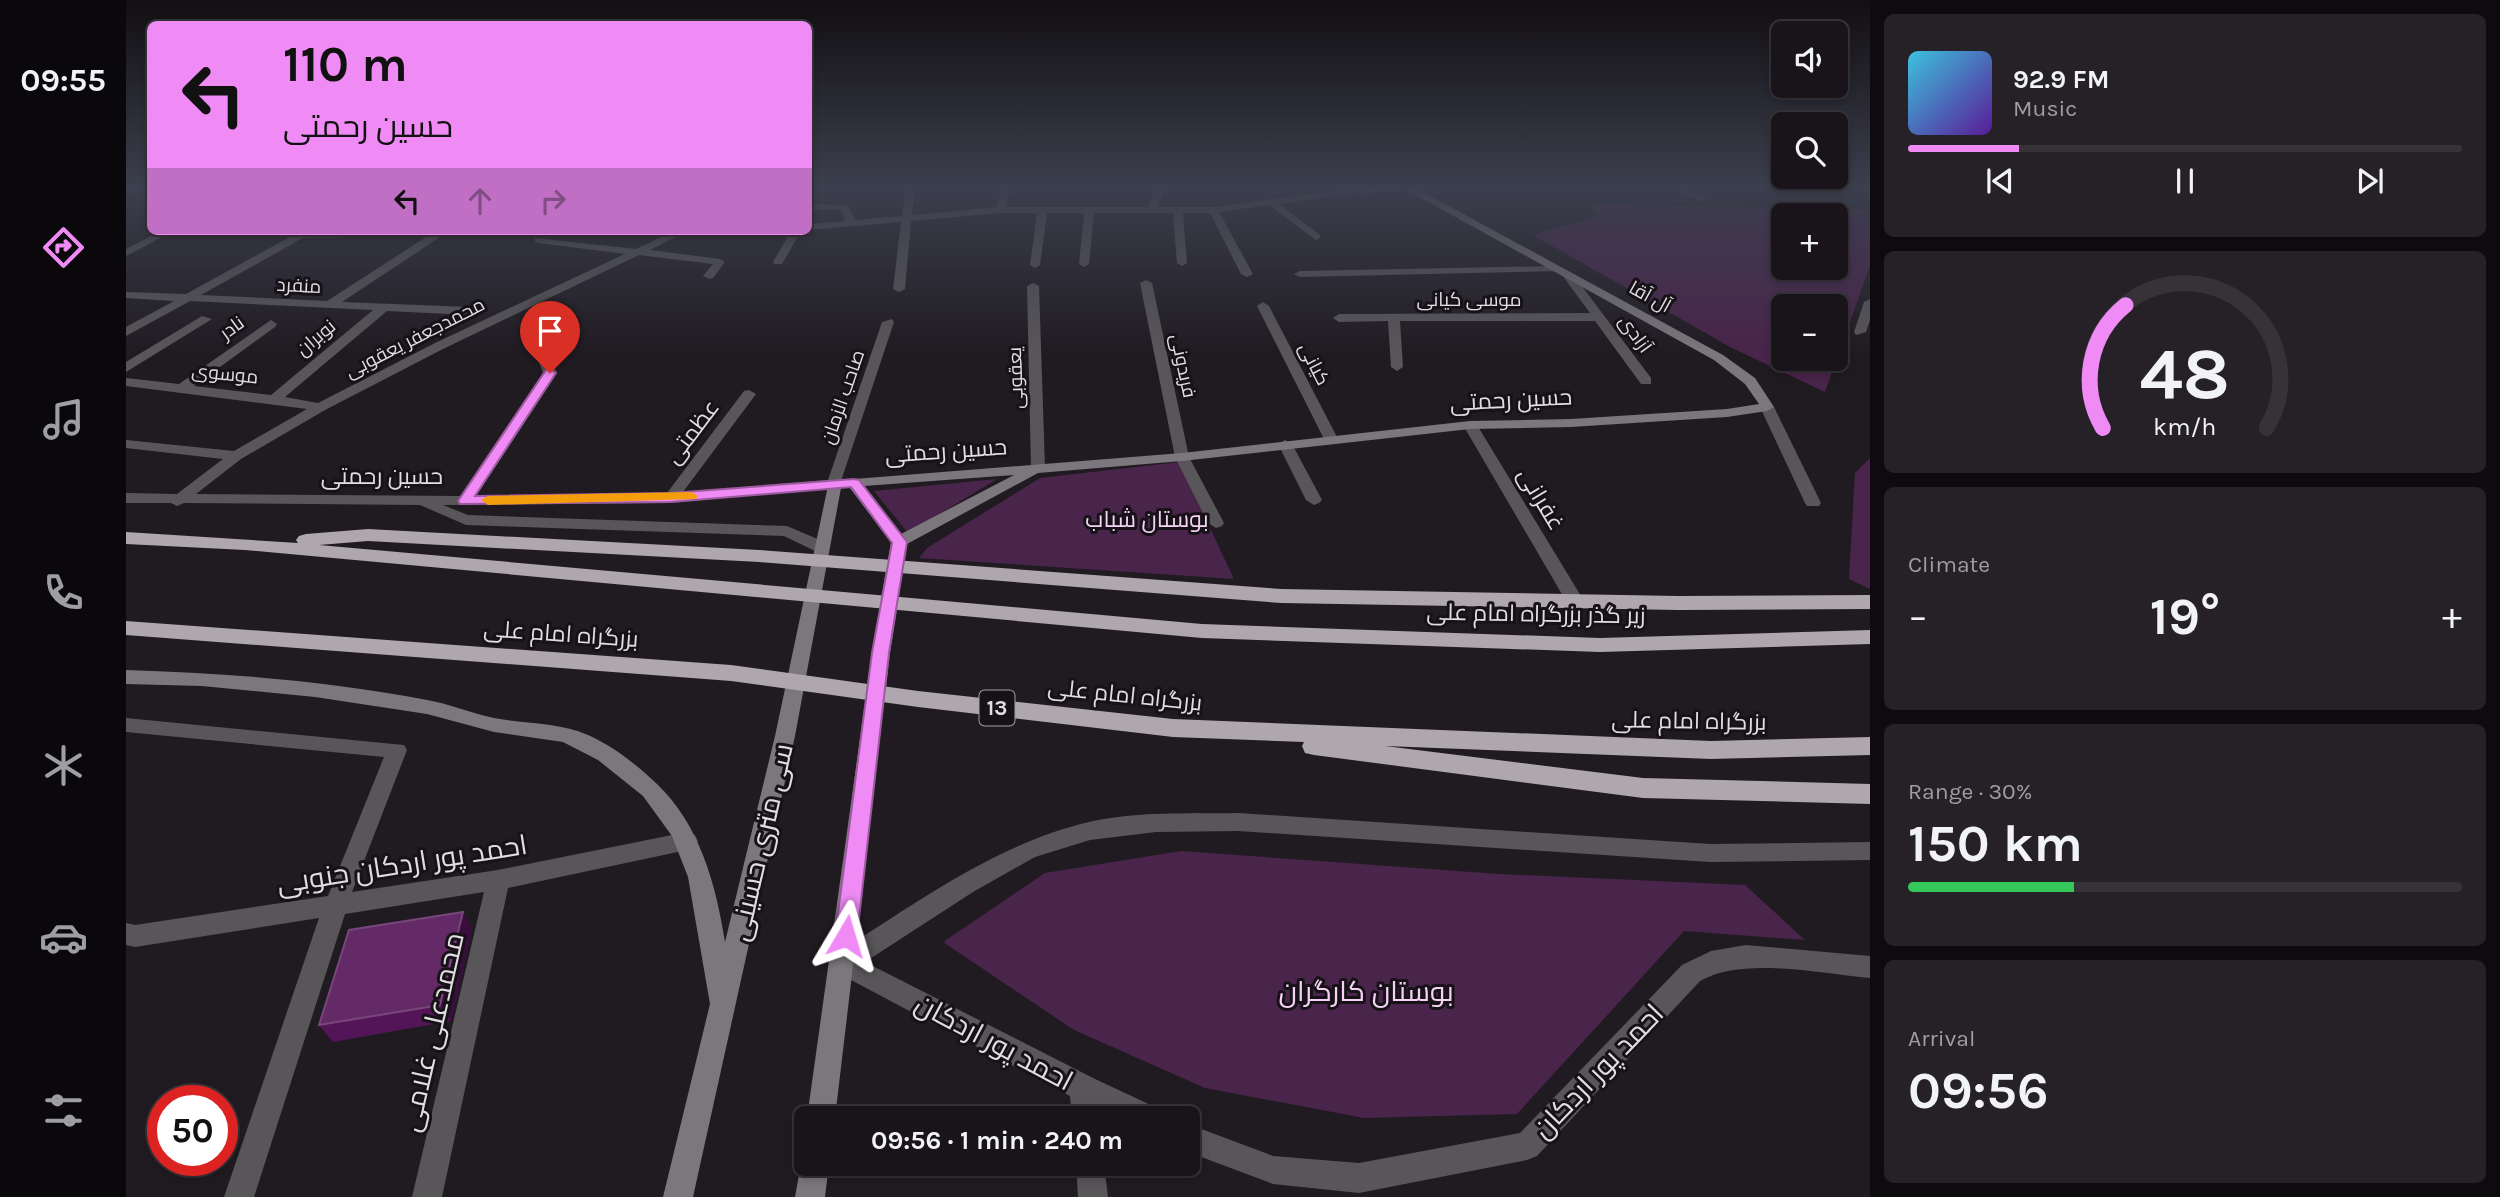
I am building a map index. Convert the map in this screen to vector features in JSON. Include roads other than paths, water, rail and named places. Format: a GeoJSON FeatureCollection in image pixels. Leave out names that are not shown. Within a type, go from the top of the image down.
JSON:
{"type":"FeatureCollection","features":[{"type":"Feature","properties":{"kind":"highway"},"geometry":{"type":"LineString","coordinates":[[126,538],[245,544],[368,535],[759,556],[1281,596],[1678,603],[1870,601]]}},
{"type":"Feature","properties":{"kind":"highway","name":"زیر گذر بزرگراه امام علی"},"geometry":{"type":"LineString","coordinates":[[245,544],[1202,631],[1600,645],[1870,637]]}},
{"type":"Feature","properties":{"kind":"highway","name":"بزرگراه امام علی"},"geometry":{"type":"LineString","coordinates":[[126,628],[731,673],[918,699],[1172,728],[1711,750],[1870,746]]}},
{"type":"Feature","properties":{"kind":"highway"},"geometry":{"type":"LineString","coordinates":[[1172,728],[1643,788],[1870,794]]}},
{"type":"Feature","properties":{"kind":"main road","name":"آل آقا"},"geometry":{"type":"LineString","coordinates":[[1508,242],[1744,374],[1761,393],[1767,408]]}},
{"type":"Feature","properties":{"kind":"main road","name":"حسین رحمتی"},"geometry":{"type":"LineString","coordinates":[[834,484],[1182,457],[1470,425],[1571,423],[1767,408]]}},
{"type":"Feature","properties":{"kind":"main road"},"geometry":{"type":"LineString","coordinates":[[898,548],[1038,468]]}},
{"type":"Feature","properties":{"kind":"main road"},"geometry":{"type":"LineString","coordinates":[[823,1106],[898,548],[854,483]]}},
{"type":"Feature","properties":{"kind":"main road","name":"سی متری حسینی"},"geometry":{"type":"LineString","coordinates":[[678,1197],[785,736],[834,484]]}},
{"type":"Feature","properties":{"kind":"main road"},"geometry":{"type":"LineString","coordinates":[[126,677],[195,678],[298,688],[429,707],[493,725],[580,740],[630,773],[667,809],[687,841],[708,908],[722,1011]]}},
{"type":"Feature","properties":{"kind":"main road"},"geometry":{"type":"LineString","coordinates":[[810,1197],[813,1176]]}},
{"type":"Feature","properties":{"kind":"street"},"geometry":{"type":"LineString","coordinates":[[126,253],[148,242]]}},
{"type":"Feature","properties":{"kind":"street"},"geometry":{"type":"LineString","coordinates":[[126,332],[288,242]]}},
{"type":"Feature","properties":{"kind":"street"},"geometry":{"type":"LineString","coordinates":[[329,305],[427,242]]}},
{"type":"Feature","properties":{"kind":"street"},"geometry":{"type":"LineString","coordinates":[[553,242],[720,262],[709,276]]}},
{"type":"Feature","properties":{"kind":"street","name":"محمدجعفر یعقوبی"},"geometry":{"type":"LineString","coordinates":[[177,500],[236,456],[320,407],[439,346],[659,242]]}},
{"type":"Feature","properties":{"kind":"street"},"geometry":{"type":"LineString","coordinates":[[778,262],[790,242]]}},
{"type":"Feature","properties":{"kind":"street"},"geometry":{"type":"LineString","coordinates":[[899,289],[904,242]]}},
{"type":"Feature","properties":{"kind":"street"},"geometry":{"type":"LineString","coordinates":[[1035,265],[1038,242]]}},
{"type":"Feature","properties":{"kind":"street"},"geometry":{"type":"LineString","coordinates":[[1084,264],[1086,242]]}},
{"type":"Feature","properties":{"kind":"street"},"geometry":{"type":"LineString","coordinates":[[1180,242],[1182,263]]}},
{"type":"Feature","properties":{"kind":"street"},"geometry":{"type":"LineString","coordinates":[[1230,242],[1247,274]]}},
{"type":"Feature","properties":{"kind":"street"},"geometry":{"type":"LineString","coordinates":[[1300,274],[1563,272]]}},
{"type":"Feature","properties":{"kind":"street","name":"آزادی"},"geometry":{"type":"LineString","coordinates":[[1563,272],[1646,381]]}},
{"type":"Feature","properties":{"kind":"street","name":"فریدونی"},"geometry":{"type":"LineString","coordinates":[[1146,283],[1182,457],[1216,523]]}},
{"type":"Feature","properties":{"kind":"street","name":"یعقوبی"},"geometry":{"type":"LineString","coordinates":[[1033,286],[1038,468]]}},
{"type":"Feature","properties":{"kind":"street","name":"منفرد"},"geometry":{"type":"LineString","coordinates":[[126,295],[470,311]]}},
{"type":"Feature","properties":{"kind":"street"},"geometry":{"type":"LineString","coordinates":[[1860,331],[1870,302]]}},
{"type":"Feature","properties":{"kind":"street","name":"کیانی"},"geometry":{"type":"LineString","coordinates":[[1263,306],[1331,439]]}},
{"type":"Feature","properties":{"kind":"street","name":"نوبران"},"geometry":{"type":"LineString","coordinates":[[274,399],[383,308]]}},
{"type":"Feature","properties":{"kind":"street","name":"موسی کیانی"},"geometry":{"type":"LineString","coordinates":[[1339,318],[1599,317]]}},
{"type":"Feature","properties":{"kind":"street"},"geometry":{"type":"LineString","coordinates":[[1394,318],[1398,367]]}},
{"type":"Feature","properties":{"kind":"street"},"geometry":{"type":"LineString","coordinates":[[126,368],[206,319]]}},
{"type":"Feature","properties":{"kind":"street","name":"صاحب الزمان"},"geometry":{"type":"LineString","coordinates":[[834,484],[888,322]]}},
{"type":"Feature","properties":{"kind":"street","name":"نادر"},"geometry":{"type":"LineString","coordinates":[[181,389],[271,324]]}},
{"type":"Feature","properties":{"kind":"street"},"geometry":{"type":"LineString","coordinates":[[465,501],[550,373],[543,356]]}},
{"type":"Feature","properties":{"kind":"street","name":"موسوی"},"geometry":{"type":"LineString","coordinates":[[126,382],[320,407]]}},
{"type":"Feature","properties":{"kind":"street","name":"عظمتی"},"geometry":{"type":"LineString","coordinates":[[671,498],[749,394]]}},
{"type":"Feature","properties":{"kind":"street","name":"آل آقا"},"geometry":{"type":"LineString","coordinates":[[1767,408],[1813,503]]}},
{"type":"Feature","properties":{"kind":"street","name":"غفرانی"},"geometry":{"type":"LineString","coordinates":[[1470,425],[1572,596]]}},
{"type":"Feature","properties":{"kind":"street"},"geometry":{"type":"LineString","coordinates":[[126,444],[236,456]]}},
{"type":"Feature","properties":{"kind":"street"},"geometry":{"type":"LineString","coordinates":[[1286,444],[1314,500]]}},
{"type":"Feature","properties":{"kind":"street","name":"حسین رحمتی"},"geometry":{"type":"LineString","coordinates":[[126,498],[465,501],[671,498],[834,484]]}},
{"type":"Feature","properties":{"kind":"street"},"geometry":{"type":"LineString","coordinates":[[418,501],[466,520],[787,531],[821,550]]}},
{"type":"Feature","properties":{"kind":"street"},"geometry":{"type":"LineString","coordinates":[[126,725],[397,750],[335,907],[239,1197]]}},
{"type":"Feature","properties":{"kind":"street"},"geometry":{"type":"LineString","coordinates":[[843,963],[965,885],[1028,850],[1090,831],[1156,823],[1238,822],[1710,853],[1870,851]]}},
{"type":"Feature","properties":{"kind":"street","name":"احمد پور اردکان جنوبی"},"geometry":{"type":"LineString","coordinates":[[126,934],[135,936],[335,907],[498,880],[687,841]]}},
{"type":"Feature","properties":{"kind":"street","name":"محمدعلی غلامی"},"geometry":{"type":"LineString","coordinates":[[427,1197],[498,880]]}},
{"type":"Feature","properties":{"kind":"street","name":"احمد پور اردکان"},"geometry":{"type":"LineString","coordinates":[[1200,1143],[1273,1170],[1359,1178],[1527,1146],[1691,973],[1711,962],[1746,956],[1870,967]]}},
{"type":"Feature","properties":{"kind":"street","name":"احمد پور اردکان"},"geometry":{"type":"LineString","coordinates":[[843,963],[1121,1106]]}},
{"type":"Feature","properties":{"kind":"street"},"geometry":{"type":"LineString","coordinates":[[1083,1088],[1085,1106]]}},
{"type":"Feature","properties":{"kind":"street"},"geometry":{"type":"LineString","coordinates":[[1091,1176],[1093,1197]]}},
{"type":"Feature","properties":{"kind":"park label","name":"بوستان شباب"},"geometry":{"type":"Point","coordinates":[1147,519]}},
{"type":"Feature","properties":{"kind":"park label","name":"بوستان کارگران"},"geometry":{"type":"Point","coordinates":[1366,991]}}]}
